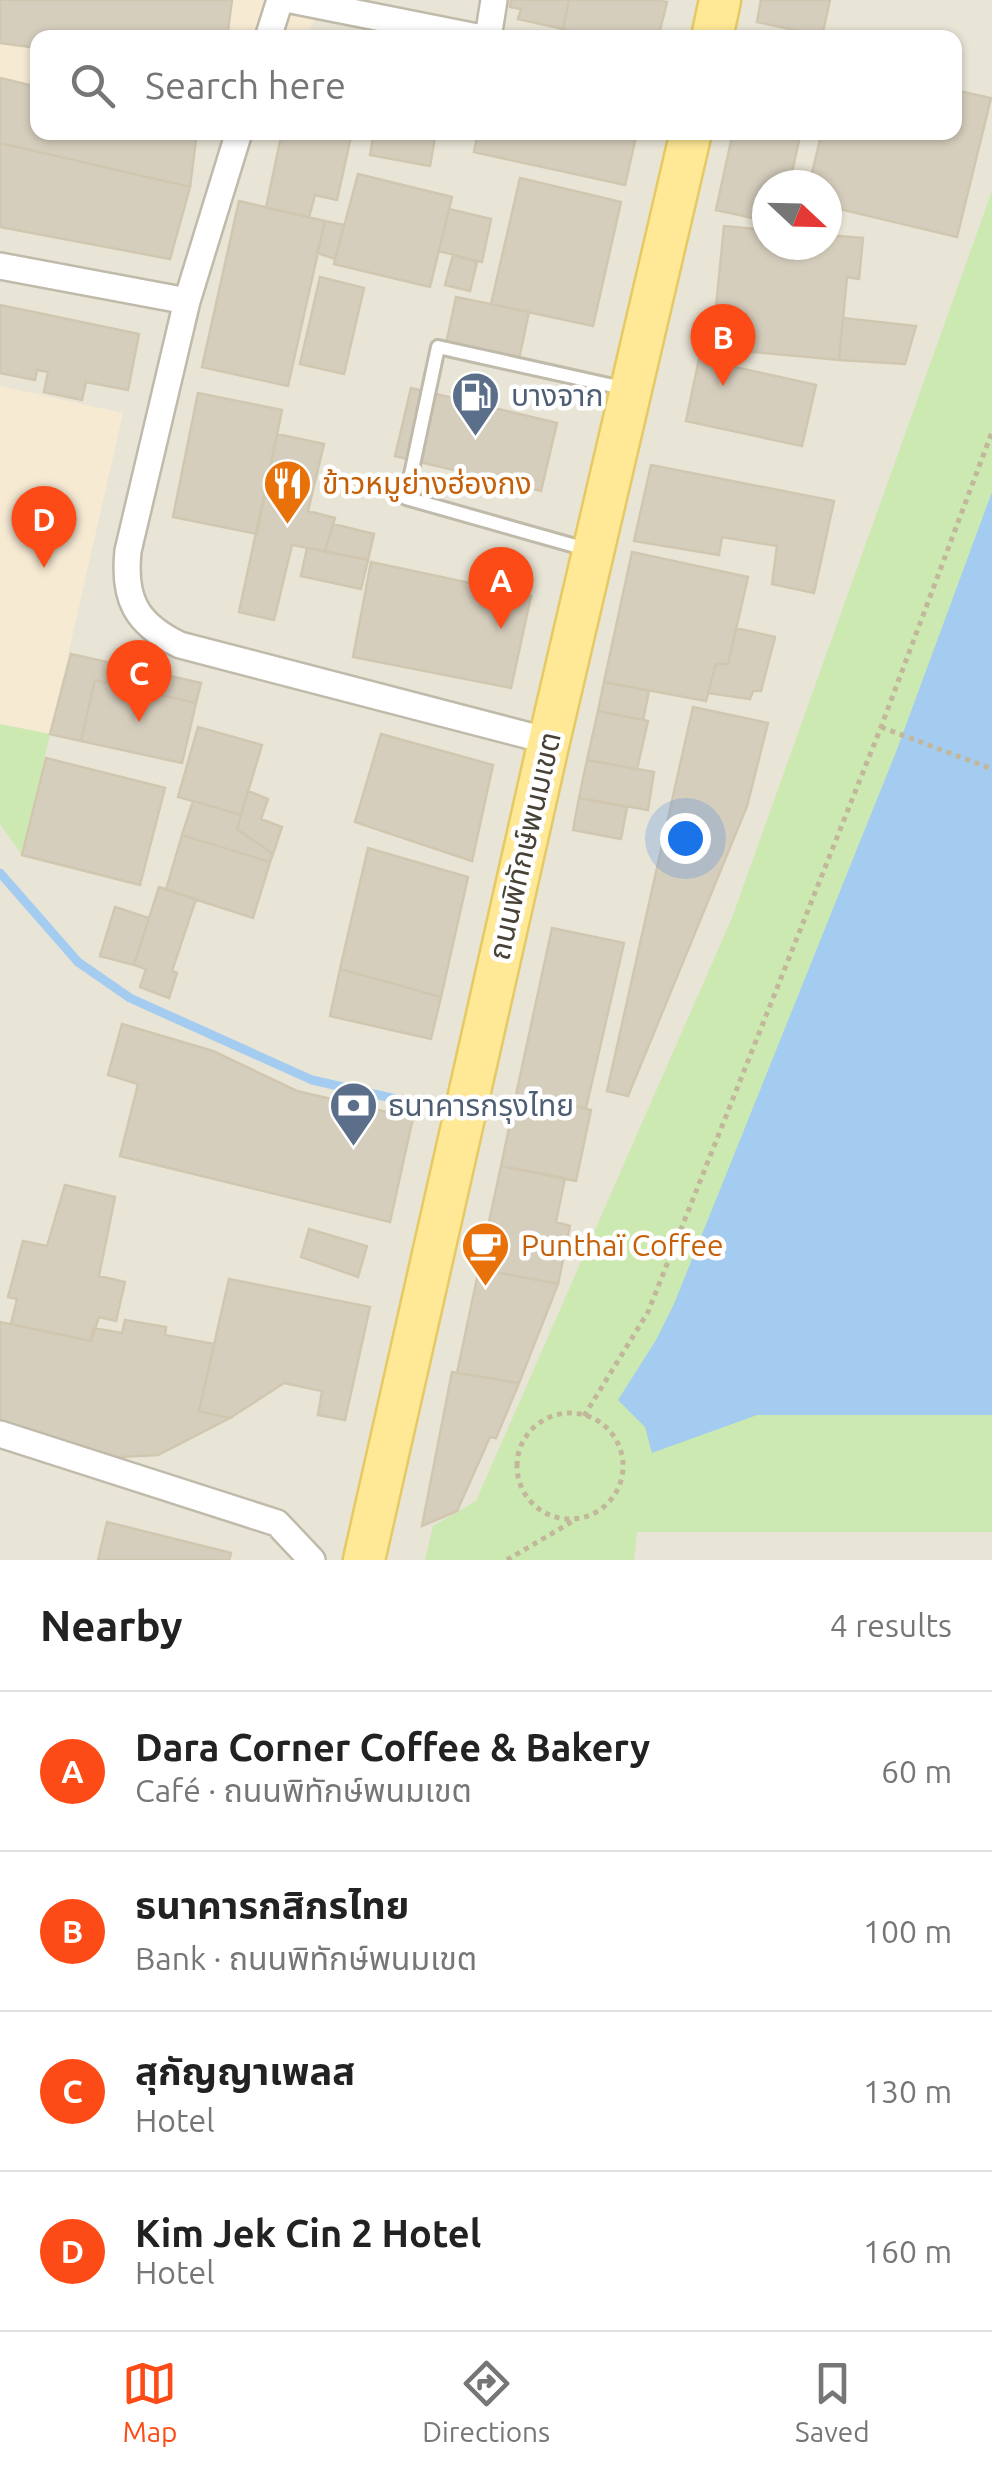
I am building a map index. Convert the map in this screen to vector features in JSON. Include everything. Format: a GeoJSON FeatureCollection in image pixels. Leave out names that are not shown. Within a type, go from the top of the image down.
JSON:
{"type":"FeatureCollection","features":[{"type":"Feature","properties":{"kind":"main road"},"geometry":{"type":"LineString","coordinates":[[714,30],[720,0]]}},
{"type":"Feature","properties":{"kind":"main road","name":"ถนนพิทักษ์พนมเขต"},"geometry":{"type":"LineString","coordinates":[[364,1560],[689,140]]}},
{"type":"Feature","properties":{"kind":"street"},"geometry":{"type":"LineString","coordinates":[[271,30],[280,0]]}},
{"type":"Feature","properties":{"kind":"street"},"geometry":{"type":"LineString","coordinates":[[291,0],[444,30]]}},
{"type":"Feature","properties":{"kind":"street"},"geometry":{"type":"LineString","coordinates":[[487,30],[494,0]]}},
{"type":"Feature","properties":{"kind":"street"},"geometry":{"type":"LineString","coordinates":[[237,140],[187,300],[128,551],[130,598],[141,619],[158,635],[180,645],[549,741]]}},
{"type":"Feature","properties":{"kind":"street"},"geometry":{"type":"LineString","coordinates":[[0,266],[187,300]]}},
{"type":"Feature","properties":{"kind":"street"},"geometry":{"type":"LineString","coordinates":[[0,1434],[277,1523],[312,1560]]}},
{"type":"Feature","properties":{"kind":"lane"},"geometry":{"type":"LineString","coordinates":[[594,551],[406,498],[438,347],[631,390]]}},
{"type":"Feature","properties":{"kind":"path"},"geometry":{"type":"LineString","coordinates":[[584,1416],[648,1312],[881,728],[992,432]]}},
{"type":"Feature","properties":{"kind":"path"},"geometry":{"type":"LineString","coordinates":[[881,728],[992,769]]}},
{"type":"Feature","properties":{"kind":"path"},"geometry":{"type":"LineString","coordinates":[[507,1560],[576,1519],[594,1514],[609,1503],[619,1488],[622,1455],[606,1426],[584,1416],[559,1414],[530,1431],[517,1463],[519,1482],[541,1511],[558,1518],[576,1519]]}},
{"type":"Feature","properties":{"kind":"shaded area"},"geometry":{"type":"Polygon","coordinates":[[[0,0],[992,0],[992,1560],[0,1560],[0,0]]]}},
{"type":"Feature","properties":{"kind":"shaded area"},"geometry":{"type":"Polygon","coordinates":[[[0,0],[323,0],[310,30],[30,30],[30,85],[0,78],[0,0]]]}},
{"type":"Feature","properties":{"kind":"shaded area"},"geometry":{"type":"Polygon","coordinates":[[[0,386],[123,413],[50,734],[0,724],[0,386]]]}},
{"type":"Feature","properties":{"kind":"green space"},"geometry":{"type":"Polygon","coordinates":[[[992,191],[992,1532],[637,1532],[634,1560],[425,1560],[433,1526],[476,1501],[732,918],[992,191]]]}},
{"type":"Feature","properties":{"kind":"green space"},"geometry":{"type":"Polygon","coordinates":[[[0,724],[50,734],[22,855],[0,824],[0,724]]]}},
{"type":"Feature","properties":{"kind":"water"},"geometry":{"type":"Polygon","coordinates":[[[992,492],[992,1415],[757,1415],[652,1453],[645,1427],[618,1400],[674,1304],[896,752],[992,492]]]}},
{"type":"Feature","properties":{"kind":"building"},"geometry":{"type":"Polygon","coordinates":[[[0,0],[232,0],[228,30],[30,30],[30,47],[0,43],[0,0]]]}},
{"type":"Feature","properties":{"kind":"building"},"geometry":{"type":"Polygon","coordinates":[[[511,0],[569,0],[563,29],[518,19],[521,9],[510,7],[511,0]]]}},
{"type":"Feature","properties":{"kind":"building"},"geometry":{"type":"Polygon","coordinates":[[[569,0],[667,2],[660,30],[563,29],[569,0]]]}},
{"type":"Feature","properties":{"kind":"building"},"geometry":{"type":"Polygon","coordinates":[[[761,0],[830,0],[823,30],[794,30],[757,22],[761,0]]]}},
{"type":"Feature","properties":{"kind":"building"},"geometry":{"type":"Polygon","coordinates":[[[0,78],[30,85],[30,140],[196,140],[190,187],[0,143],[0,78]]]}},
{"type":"Feature","properties":{"kind":"building"},"geometry":{"type":"Polygon","coordinates":[[[962,92],[991,98],[957,237],[842,210],[842,170],[813,170],[820,140],[962,140],[962,92]]]}},
{"type":"Feature","properties":{"kind":"building"},"geometry":{"type":"Polygon","coordinates":[[[280,140],[350,140],[337,200],[315,195],[309,217],[266,208],[280,140]]]}},
{"type":"Feature","properties":{"kind":"building"},"geometry":{"type":"Polygon","coordinates":[[[373,140],[435,140],[430,166],[370,155],[373,140]]]}},
{"type":"Feature","properties":{"kind":"building"},"geometry":{"type":"Polygon","coordinates":[[[476,140],[635,140],[625,185],[474,152],[476,140]]]}},
{"type":"Feature","properties":{"kind":"building"},"geometry":{"type":"Polygon","coordinates":[[[731,140],[799,140],[792,170],[752,170],[752,218],[716,210],[731,140]]]}},
{"type":"Feature","properties":{"kind":"building"},"geometry":{"type":"Polygon","coordinates":[[[0,143],[190,187],[170,259],[0,227],[0,143]]]}},
{"type":"Feature","properties":{"kind":"building"},"geometry":{"type":"Polygon","coordinates":[[[358,174],[452,197],[430,287],[334,264],[358,174]]]}},
{"type":"Feature","properties":{"kind":"building"},"geometry":{"type":"Polygon","coordinates":[[[520,178],[621,202],[593,326],[491,304],[520,178]]]}},
{"type":"Feature","properties":{"kind":"building"},"geometry":{"type":"Polygon","coordinates":[[[239,201],[325,221],[288,386],[202,367],[239,201]]]}},
{"type":"Feature","properties":{"kind":"building"},"geometry":{"type":"Polygon","coordinates":[[[449,209],[491,219],[482,262],[439,251],[449,209]]]}},
{"type":"Feature","properties":{"kind":"building"},"geometry":{"type":"Polygon","coordinates":[[[325,221],[344,225],[335,259],[317,253],[325,221]]]}},
{"type":"Feature","properties":{"kind":"building"},"geometry":{"type":"Polygon","coordinates":[[[724,226],[752,229],[752,260],[842,260],[842,236],[863,238],[859,279],[847,277],[839,360],[712,348],[724,226]]]}},
{"type":"Feature","properties":{"kind":"building"},"geometry":{"type":"Polygon","coordinates":[[[453,255],[477,262],[470,291],[445,285],[453,255]]]}},
{"type":"Feature","properties":{"kind":"building"},"geometry":{"type":"Polygon","coordinates":[[[320,277],[364,288],[344,374],[300,364],[320,277]]]}},
{"type":"Feature","properties":{"kind":"building"},"geometry":{"type":"Polygon","coordinates":[[[456,297],[529,312],[519,359],[446,344],[456,297]]]}},
{"type":"Feature","properties":{"kind":"building"},"geometry":{"type":"Polygon","coordinates":[[[0,305],[139,334],[128,390],[86,382],[82,400],[44,392],[48,372],[37,370],[35,380],[0,373],[0,305]]]}},
{"type":"Feature","properties":{"kind":"building"},"geometry":{"type":"Polygon","coordinates":[[[843,318],[916,326],[905,364],[839,360],[843,318]]]}},
{"type":"Feature","properties":{"kind":"building"},"geometry":{"type":"Polygon","coordinates":[[[699,359],[816,385],[802,446],[686,421],[699,359]]]}},
{"type":"Feature","properties":{"kind":"building","name":"บางจาก"},"geometry":{"type":"Polygon","coordinates":[[[411,388],[557,423],[541,491],[395,456],[411,388]]]}},
{"type":"Feature","properties":{"kind":"building"},"geometry":{"type":"Polygon","coordinates":[[[198,393],[282,410],[257,534],[173,517],[198,393]]]}},
{"type":"Feature","properties":{"kind":"building"},"geometry":{"type":"Polygon","coordinates":[[[277,434],[324,444],[308,511],[335,518],[325,551],[292,545],[274,620],[239,612],[277,434]]]}},
{"type":"Feature","properties":{"kind":"building"},"geometry":{"type":"Polygon","coordinates":[[[651,465],[834,501],[814,593],[772,584],[777,546],[722,537],[719,555],[634,541],[651,465]]]}},
{"type":"Feature","properties":{"kind":"building"},"geometry":{"type":"Polygon","coordinates":[[[333,524],[374,534],[368,560],[325,551],[333,524]]]}},
{"type":"Feature","properties":{"kind":"building"},"geometry":{"type":"Polygon","coordinates":[[[307,548],[368,560],[361,589],[301,576],[307,548]]]}},
{"type":"Feature","properties":{"kind":"building"},"geometry":{"type":"Polygon","coordinates":[[[632,552],[748,577],[728,664],[716,664],[706,701],[604,682],[632,552]]]}},
{"type":"Feature","properties":{"kind":"building"},"geometry":{"type":"Polygon","coordinates":[[[371,562],[531,596],[511,688],[353,657],[371,562]]]}},
{"type":"Feature","properties":{"kind":"building"},"geometry":{"type":"Polygon","coordinates":[[[736,628],[775,637],[761,691],[753,691],[750,699],[708,693],[716,664],[728,664],[736,628]]]}},
{"type":"Feature","properties":{"kind":"building"},"geometry":{"type":"Polygon","coordinates":[[[71,654],[201,683],[196,703],[95,680],[81,741],[50,734],[71,654]]]}},
{"type":"Feature","properties":{"kind":"building"},"geometry":{"type":"Polygon","coordinates":[[[95,680],[196,703],[182,763],[81,741],[95,680]]]}},
{"type":"Feature","properties":{"kind":"building"},"geometry":{"type":"Polygon","coordinates":[[[604,682],[649,691],[643,720],[598,711],[604,682]]]}},
{"type":"Feature","properties":{"kind":"building"},"geometry":{"type":"Polygon","coordinates":[[[693,707],[768,723],[747,806],[628,1096],[607,1091],[693,707]]]}},
{"type":"Feature","properties":{"kind":"building"},"geometry":{"type":"Polygon","coordinates":[[[598,711],[648,721],[637,769],[587,760],[598,711]]]}},
{"type":"Feature","properties":{"kind":"building"},"geometry":{"type":"Polygon","coordinates":[[[198,727],[262,745],[241,815],[178,797],[198,727]]]}},
{"type":"Feature","properties":{"kind":"building"},"geometry":{"type":"Polygon","coordinates":[[[381,734],[493,765],[472,861],[355,822],[381,734]]]}},
{"type":"Feature","properties":{"kind":"building"},"geometry":{"type":"Polygon","coordinates":[[[46,758],[165,788],[140,885],[22,855],[46,758]]]}},
{"type":"Feature","properties":{"kind":"building"},"geometry":{"type":"Polygon","coordinates":[[[587,760],[654,772],[648,810],[579,798],[587,760]]]}},
{"type":"Feature","properties":{"kind":"building"},"geometry":{"type":"Polygon","coordinates":[[[248,791],[268,799],[261,819],[282,827],[273,854],[237,829],[248,791]]]}},
{"type":"Feature","properties":{"kind":"building"},"geometry":{"type":"Polygon","coordinates":[[[579,798],[627,807],[621,839],[573,830],[579,798]]]}},
{"type":"Feature","properties":{"kind":"building"},"geometry":{"type":"Polygon","coordinates":[[[193,801],[241,815],[237,829],[273,854],[270,862],[182,835],[193,801]]]}},
{"type":"Feature","properties":{"kind":"building"},"geometry":{"type":"Polygon","coordinates":[[[182,835],[270,862],[253,918],[166,890],[182,835]]]}},
{"type":"Feature","properties":{"kind":"building"},"geometry":{"type":"Polygon","coordinates":[[[368,848],[468,877],[441,997],[340,969],[368,848]]]}},
{"type":"Feature","properties":{"kind":"building"},"geometry":{"type":"Polygon","coordinates":[[[159,887],[196,899],[172,971],[177,973],[169,998],[140,987],[146,969],[134,965],[159,887]]]}},
{"type":"Feature","properties":{"kind":"building"},"geometry":{"type":"Polygon","coordinates":[[[115,907],[149,918],[134,965],[100,956],[115,907]]]}},
{"type":"Feature","properties":{"kind":"building"},"geometry":{"type":"Polygon","coordinates":[[[552,928],[624,943],[586,1108],[516,1095],[552,928]]]}},
{"type":"Feature","properties":{"kind":"building"},"geometry":{"type":"Polygon","coordinates":[[[340,969],[441,997],[431,1039],[330,1016],[340,969]]]}},
{"type":"Feature","properties":{"kind":"building"},"geometry":{"type":"Polygon","coordinates":[[[122,1024],[213,1051],[297,1091],[413,1118],[390,1222],[120,1156],[138,1084],[108,1075],[122,1024]]]}},
{"type":"Feature","properties":{"kind":"building"},"geometry":{"type":"Polygon","coordinates":[[[516,1095],[591,1110],[576,1181],[501,1166],[516,1095]]]}},
{"type":"Feature","properties":{"kind":"building"},"geometry":{"type":"Polygon","coordinates":[[[501,1166],[565,1178],[556,1222],[570,1226],[558,1284],[479,1269],[501,1166]]]}},
{"type":"Feature","properties":{"kind":"building"},"geometry":{"type":"Polygon","coordinates":[[[65,1185],[115,1197],[99,1276],[125,1282],[116,1321],[99,1317],[91,1341],[11,1324],[17,1299],[8,1297],[23,1241],[47,1246],[65,1185]]]}},
{"type":"Feature","properties":{"kind":"building"},"geometry":{"type":"Polygon","coordinates":[[[309,1229],[367,1246],[358,1277],[301,1257],[309,1229]]]}},
{"type":"Feature","properties":{"kind":"building"},"geometry":{"type":"Polygon","coordinates":[[[479,1269],[558,1284],[519,1383],[457,1373],[479,1269]]]}},
{"type":"Feature","properties":{"kind":"building"},"geometry":{"type":"Polygon","coordinates":[[[229,1279],[370,1307],[345,1420],[318,1415],[322,1391],[284,1383],[230,1418],[199,1411],[229,1279]]]}},
{"type":"Feature","properties":{"kind":"building"},"geometry":{"type":"Polygon","coordinates":[[[125,1320],[166,1327],[165,1335],[214,1344],[199,1411],[230,1418],[158,1455],[100,1458],[0,1422],[0,1322],[91,1341],[93,1328],[122,1333],[125,1320]]]}},
{"type":"Feature","properties":{"kind":"building"},"geometry":{"type":"Polygon","coordinates":[[[452,1372],[519,1383],[496,1438],[490,1437],[457,1511],[422,1526],[452,1372]]]}},
{"type":"Feature","properties":{"kind":"building"},"geometry":{"type":"Polygon","coordinates":[[[107,1522],[231,1553],[229,1560],[98,1560],[107,1522]]]}},
{"type":"Feature","properties":{"kind":"waterway"},"geometry":{"type":"LineString","coordinates":[[0,873],[78,962],[130,998],[312,1080],[418,1104]]}},
{"type":"Feature","properties":{"kind":"place","name":"ธนาคารกสิกรไทย"},"geometry":{"type":"Point","coordinates":[723,386]}},
{"type":"Feature","properties":{"kind":"place","name":"บางจาก"},"geometry":{"type":"Point","coordinates":[476,438]}},
{"type":"Feature","properties":{"kind":"place","name":"ข้าวหมูย่างฮ่องกง"},"geometry":{"type":"Point","coordinates":[287,526]}},
{"type":"Feature","properties":{"kind":"place","name":"Kim Jek Cin 2 Hotel"},"geometry":{"type":"Point","coordinates":[44,568]}},
{"type":"Feature","properties":{"kind":"place","name":"Dara Corner Coffee & Bakery"},"geometry":{"type":"Point","coordinates":[501,629]}},
{"type":"Feature","properties":{"kind":"place","name":"สุกัญญาเพลส"},"geometry":{"type":"Point","coordinates":[139,722]}},
{"type":"Feature","properties":{"kind":"place","name":"ธนาคารกรุงไทย"},"geometry":{"type":"Point","coordinates":[353,1148]}},
{"type":"Feature","properties":{"kind":"place","name":"Punthaï Coffee"},"geometry":{"type":"Point","coordinates":[486,1288]}}]}
